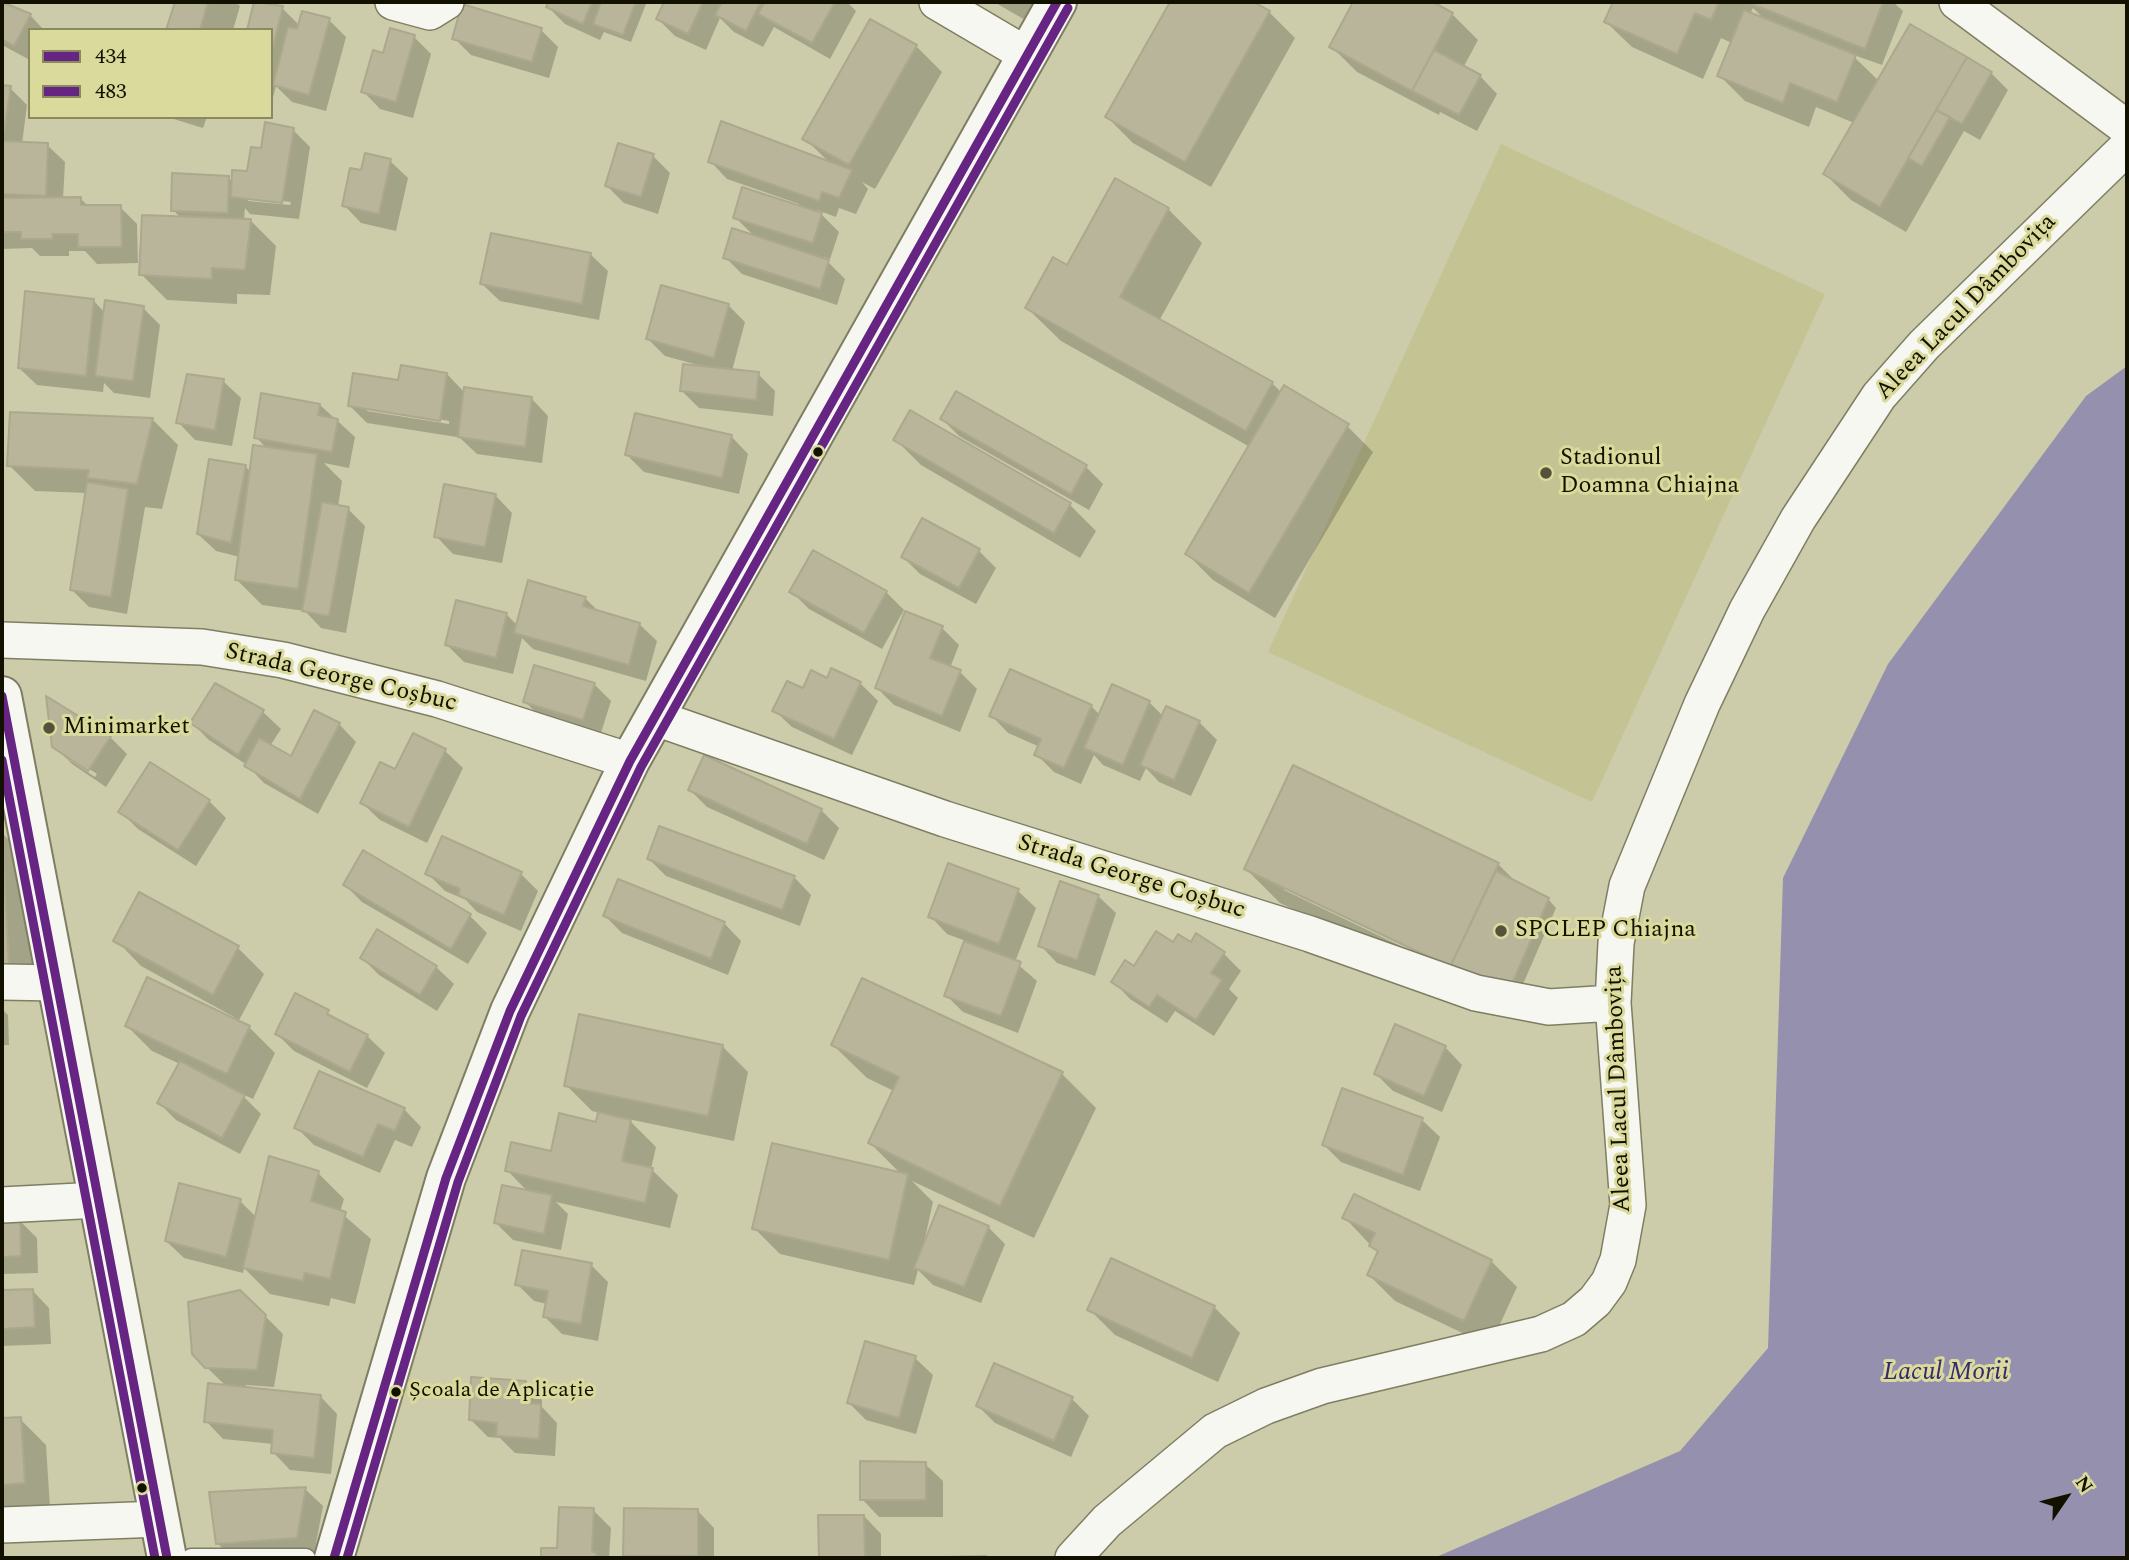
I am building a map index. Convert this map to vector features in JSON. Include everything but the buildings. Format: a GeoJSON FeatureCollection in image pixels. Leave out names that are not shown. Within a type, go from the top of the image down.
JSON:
{"type":"FeatureCollection","features":[{"type":"Feature","properties":{"kind":"street"},"geometry":{"type":"LineString","coordinates":[[393,2],[430,12],[446,2]]}},
{"type":"Feature","properties":{"kind":"street"},"geometry":{"type":"LineString","coordinates":[[937,2],[1027,55]]}},
{"type":"Feature","properties":{"kind":"street"},"geometry":{"type":"LineString","coordinates":[[334,1558],[446,1178],[510,1010],[630,761],[1057,2]]}},
{"type":"Feature","properties":{"kind":"street"},"geometry":{"type":"LineString","coordinates":[[1957,2],[2127,128]]}},
{"type":"Feature","properties":{"kind":"street","name":"Aleea Lacul Dâmbovița"},"geometry":{"type":"LineString","coordinates":[[1073,1558],[1107,1521],[1215,1431],[1266,1406],[1322,1386],[1541,1334],[1574,1319],[1595,1301],[1609,1282],[1618,1260],[1628,1205],[1613,1003],[1616,943],[1627,886],[1651,822],[1741,622],[1798,519],[1880,396],[1924,345],[2127,147]]}},
{"type":"Feature","properties":{"kind":"street","name":"Strada George Coșbuc"},"geometry":{"type":"LineString","coordinates":[[2,640],[202,647],[283,660],[437,699],[630,761]]}},
{"type":"Feature","properties":{"kind":"street"},"geometry":{"type":"LineString","coordinates":[[4,718],[13,816],[58,983],[167,1558]]}},
{"type":"Feature","properties":{"kind":"street","name":"Strada George Coșbuc"},"geometry":{"type":"LineString","coordinates":[[656,718],[945,819],[1310,934],[1476,993],[1549,1007],[1613,1003]]}},
{"type":"Feature","properties":{"kind":"street"},"geometry":{"type":"LineString","coordinates":[[2,982],[58,983]]}},
{"type":"Feature","properties":{"kind":"street"},"geometry":{"type":"LineString","coordinates":[[2,1205],[99,1200]]}},
{"type":"Feature","properties":{"kind":"street"},"geometry":{"type":"LineString","coordinates":[[2,1525],[160,1519]]}},
{"type":"Feature","properties":{"kind":"lane"},"geometry":{"type":"LineString","coordinates":[[191,1558],[306,1558]]}},
{"type":"Feature","properties":{"kind":"green space","name":"Stadionul Doamna Chiajna"},"geometry":{"type":"Polygon","coordinates":[[[1501,144],[1825,294],[1592,802],[1268,652],[1501,144]]]}},
{"type":"Feature","properties":{"kind":"water","name":"Lacul Morii"},"geometry":{"type":"Polygon","coordinates":[[[2127,366],[2127,1558],[1434,1558],[1680,1451],[1768,1348],[1783,878],[1888,664],[2086,396],[2127,366]]]}},
{"type":"Feature","properties":{"kind":"transit line","name":"434"},"geometry":{"type":"LineString","coordinates":[[334,1558],[446,1178],[510,1011],[630,761],[1057,2]]}},
{"type":"Feature","properties":{"kind":"transit line","name":"483"},"geometry":{"type":"LineString","coordinates":[[347,1558],[458,1182],[521,1016],[641,767],[1068,8]]}},
{"type":"Feature","properties":{"kind":"transit line","name":"434"},"geometry":{"type":"LineString","coordinates":[[2,696],[167,1558]]}},
{"type":"Feature","properties":{"kind":"transit line","name":"483"},"geometry":{"type":"LineString","coordinates":[[2,760],[155,1558]]}},
{"type":"Feature","properties":{"kind":"place","name":"Stadionul Doamna Chiajna"},"geometry":{"type":"Point","coordinates":[1546,473]}},
{"type":"Feature","properties":{"kind":"place","name":"Minimarket"},"geometry":{"type":"Point","coordinates":[49,728]}},
{"type":"Feature","properties":{"kind":"place","name":"SPCLEP Chiajna"},"geometry":{"type":"Point","coordinates":[1501,931]}},
{"type":"Feature","properties":{"kind":"place","name":"Școala de Aplicație"},"geometry":{"type":"Point","coordinates":[396,1392]}}]}
